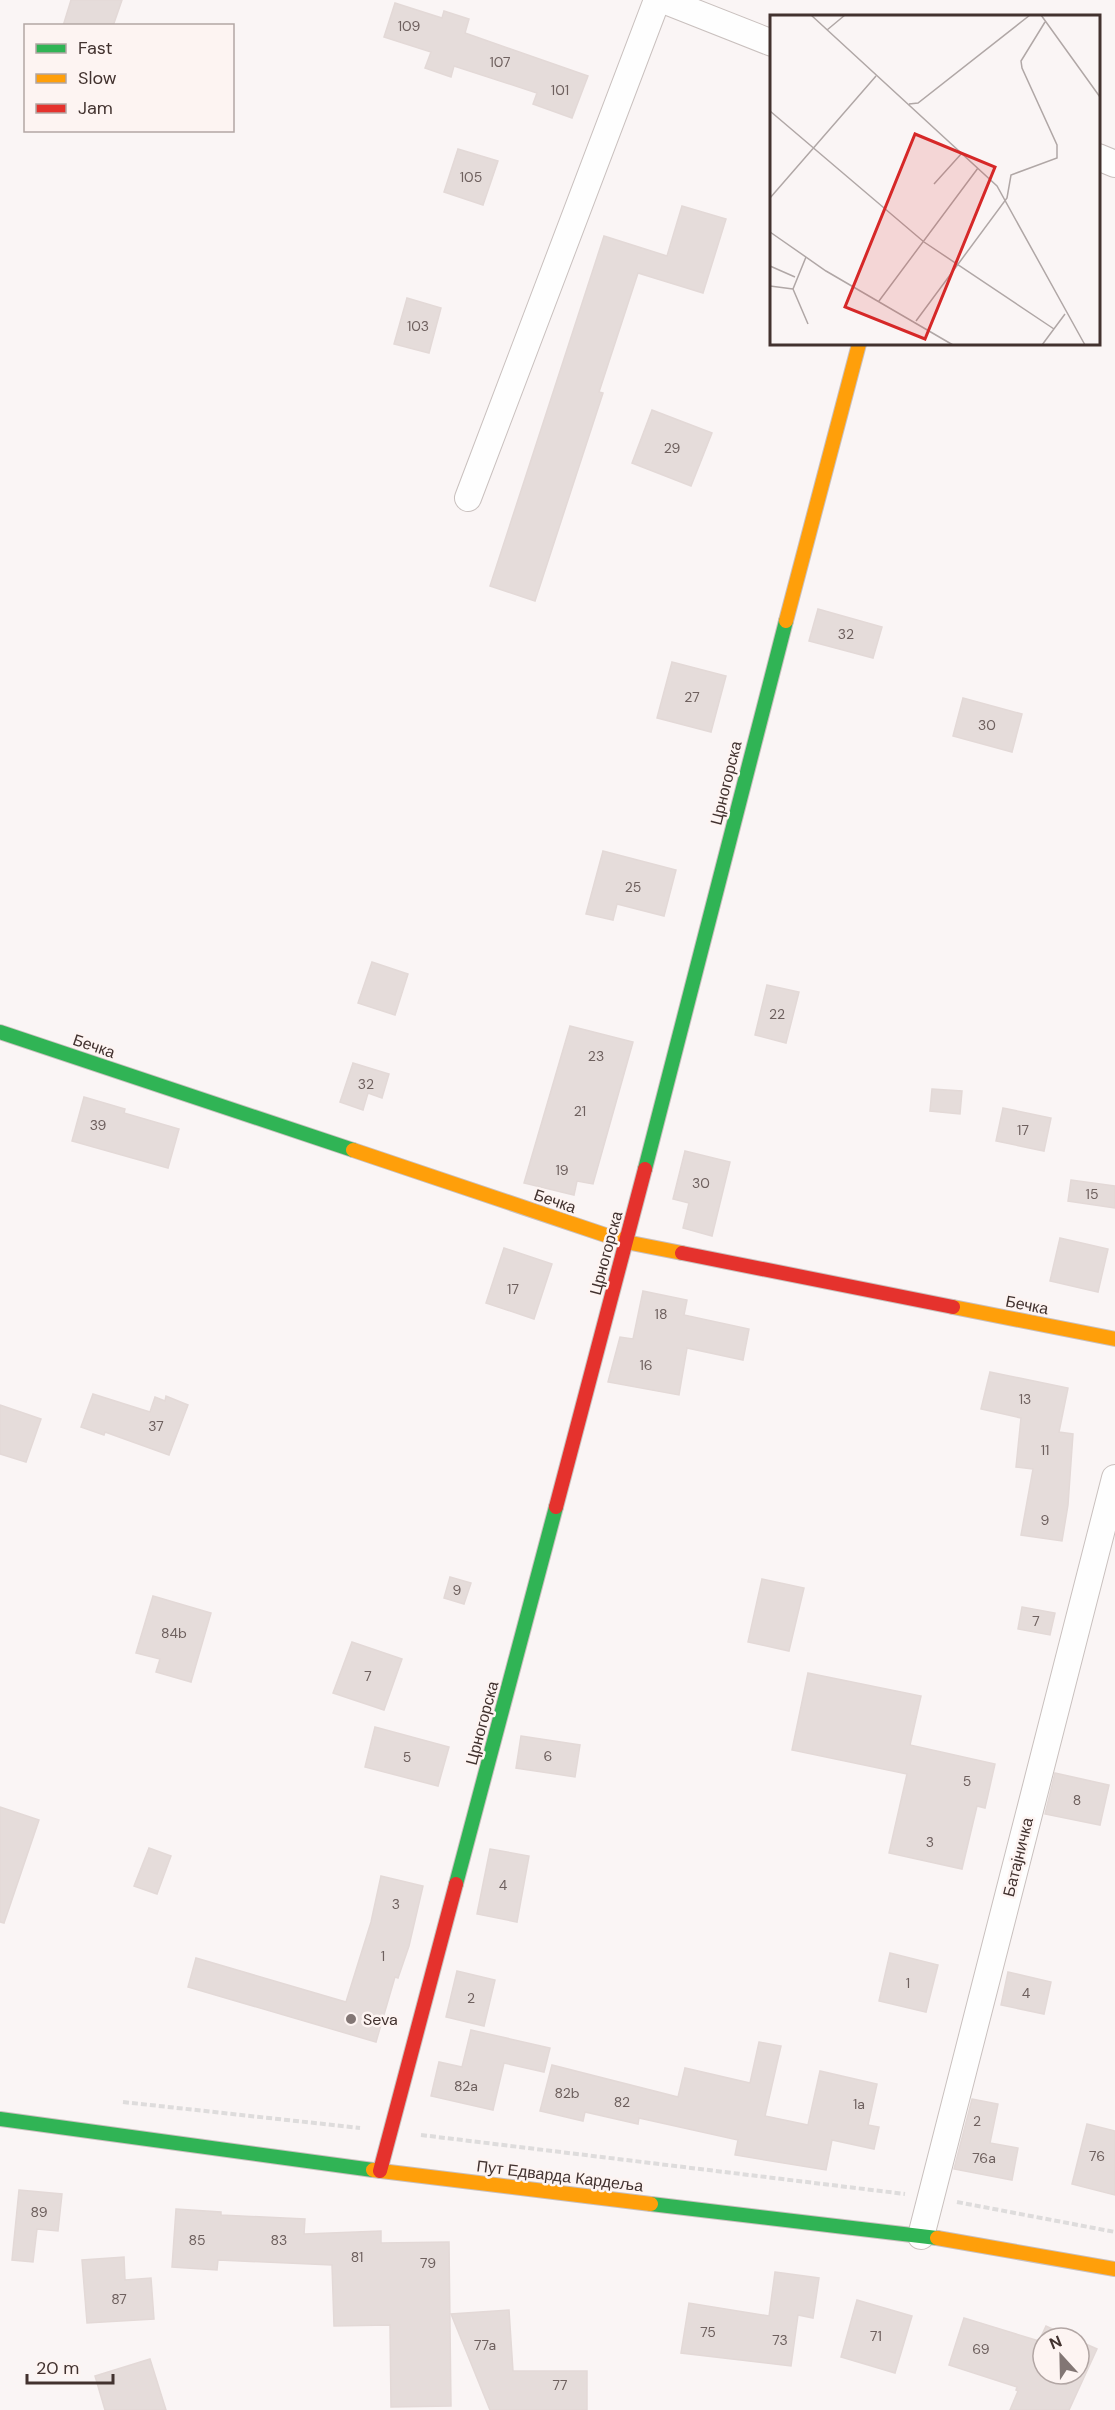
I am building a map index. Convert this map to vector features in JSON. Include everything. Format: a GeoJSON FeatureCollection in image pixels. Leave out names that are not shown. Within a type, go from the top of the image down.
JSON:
{"type":"FeatureCollection","features":[{"type":"Feature","properties":{"kind":"street"},"geometry":{"type":"LineString","coordinates":[[468,498],[657,0]]}},
{"type":"Feature","properties":{"kind":"street"},"geometry":{"type":"LineString","coordinates":[[663,0],[770,43]]}},
{"type":"Feature","properties":{"kind":"street"},"geometry":{"type":"LineString","coordinates":[[1100,158],[1115,164]]}},
{"type":"Feature","properties":{"kind":"street","name":"Црногорска"},"geometry":{"type":"LineString","coordinates":[[380,2170],[626,1242],[763,705],[859,345]]}},
{"type":"Feature","properties":{"kind":"street","name":"Бечка"},"geometry":{"type":"LineString","coordinates":[[0,1032],[626,1242],[1115,1339]]}},
{"type":"Feature","properties":{"kind":"street","name":"Батајничка"},"geometry":{"type":"LineString","coordinates":[[921,2236],[1115,1478]]}},
{"type":"Feature","properties":{"kind":"street","name":"Пут Едварда Кардеља"},"geometry":{"type":"LineString","coordinates":[[0,2119],[380,2170],[921,2236],[1000,2247],[1115,2269]]}},
{"type":"Feature","properties":{"kind":"path"},"geometry":{"type":"LineString","coordinates":[[119,2102],[392,2131],[932,2197],[1115,2232]]}},
{"type":"Feature","properties":{"kind":"building"},"geometry":{"type":"Polygon","coordinates":[[[71,0],[122,0],[114,24],[64,24],[71,0]]]}},
{"type":"Feature","properties":{"kind":"building"},"geometry":{"type":"Polygon","coordinates":[[[395,3],[442,18],[444,11],[469,19],[465,33],[588,76],[572,118],[533,104],[537,93],[454,66],[451,77],[425,68],[431,52],[384,37],[395,3]]]}},
{"type":"Feature","properties":{"kind":"building"},"geometry":{"type":"Polygon","coordinates":[[[458,149],[498,161],[483,205],[444,192],[458,149]]]}},
{"type":"Feature","properties":{"kind":"building"},"geometry":{"type":"Polygon","coordinates":[[[682,206],[726,219],[703,293],[638,273],[599,392],[603,393],[535,601],[490,586],[604,236],[667,256],[682,206]]]}},
{"type":"Feature","properties":{"kind":"building"},"geometry":{"type":"Polygon","coordinates":[[[407,298],[441,308],[429,353],[394,344],[407,298]]]}},
{"type":"Feature","properties":{"kind":"building"},"geometry":{"type":"Polygon","coordinates":[[[652,410],[712,433],[691,486],[632,463],[652,410]]]}},
{"type":"Feature","properties":{"kind":"building"},"geometry":{"type":"Polygon","coordinates":[[[818,609],[882,627],[873,658],[809,641],[818,609]]]}},
{"type":"Feature","properties":{"kind":"building"},"geometry":{"type":"Polygon","coordinates":[[[672,662],[726,676],[711,732],[657,718],[672,662]]]}},
{"type":"Feature","properties":{"kind":"building"},"geometry":{"type":"Polygon","coordinates":[[[963,698],[1022,714],[1012,752],[953,736],[963,698]]]}},
{"type":"Feature","properties":{"kind":"building"},"geometry":{"type":"Polygon","coordinates":[[[603,851],[676,870],[664,916],[617,904],[613,920],[586,914],[603,851]]]}},
{"type":"Feature","properties":{"kind":"building"},"geometry":{"type":"Polygon","coordinates":[[[372,962],[408,974],[395,1015],[358,1003],[372,962]]]}},
{"type":"Feature","properties":{"kind":"building"},"geometry":{"type":"Polygon","coordinates":[[[767,985],[799,992],[786,1043],[755,1035],[767,985]]]}},
{"type":"Feature","properties":{"kind":"building"},"geometry":{"type":"Polygon","coordinates":[[[570,1026],[633,1042],[593,1184],[577,1181],[574,1195],[524,1183],[570,1026]]]}},
{"type":"Feature","properties":{"kind":"building"},"geometry":{"type":"Polygon","coordinates":[[[353,1063],[389,1074],[382,1098],[368,1093],[363,1110],[340,1102],[353,1063]]]}},
{"type":"Feature","properties":{"kind":"building"},"geometry":{"type":"Polygon","coordinates":[[[932,1089],[962,1091],[960,1114],[930,1111],[932,1089]]]}},
{"type":"Feature","properties":{"kind":"building"},"geometry":{"type":"Polygon","coordinates":[[[84,1097],[125,1109],[124,1113],[179,1129],[168,1168],[72,1141],[84,1097]]]}},
{"type":"Feature","properties":{"kind":"building"},"geometry":{"type":"Polygon","coordinates":[[[1003,1108],[1051,1118],[1044,1151],[996,1141],[1003,1108]]]}},
{"type":"Feature","properties":{"kind":"building"},"geometry":{"type":"Polygon","coordinates":[[[685,1151],[730,1162],[712,1236],[683,1228],[689,1203],[673,1199],[685,1151]]]}},
{"type":"Feature","properties":{"kind":"building"},"geometry":{"type":"Polygon","coordinates":[[[1071,1180],[1115,1186],[1115,1208],[1068,1201],[1071,1180]]]}},
{"type":"Feature","properties":{"kind":"building"},"geometry":{"type":"Polygon","coordinates":[[[1060,1238],[1108,1249],[1098,1292],[1050,1281],[1060,1238]]]}},
{"type":"Feature","properties":{"kind":"building"},"geometry":{"type":"Polygon","coordinates":[[[504,1248],[552,1264],[534,1319],[486,1303],[504,1248]]]}},
{"type":"Feature","properties":{"kind":"building"},"geometry":{"type":"Polygon","coordinates":[[[643,1291],[687,1300],[684,1315],[749,1329],[743,1360],[687,1348],[679,1395],[608,1382],[620,1337],[633,1339],[643,1291]]]}},
{"type":"Feature","properties":{"kind":"building"},"geometry":{"type":"Polygon","coordinates":[[[990,1372],[1068,1388],[1059,1432],[1073,1434],[1068,1505],[1062,1541],[1021,1535],[1033,1469],[1016,1467],[1021,1418],[981,1409],[990,1372]]]}},
{"type":"Feature","properties":{"kind":"building"},"geometry":{"type":"Polygon","coordinates":[[[93,1394],[150,1412],[155,1397],[165,1401],[166,1396],[188,1405],[169,1455],[105,1432],[104,1435],[81,1427],[93,1394]]]}},
{"type":"Feature","properties":{"kind":"building"},"geometry":{"type":"Polygon","coordinates":[[[0,1405],[41,1419],[26,1462],[0,1454],[0,1405]]]}},
{"type":"Feature","properties":{"kind":"building"},"geometry":{"type":"Polygon","coordinates":[[[450,1577],[471,1583],[464,1604],[444,1598],[450,1577]]]}},
{"type":"Feature","properties":{"kind":"building"},"geometry":{"type":"Polygon","coordinates":[[[762,1579],[804,1588],[789,1651],[748,1642],[762,1579]]]}},
{"type":"Feature","properties":{"kind":"building"},"geometry":{"type":"Polygon","coordinates":[[[153,1596],[211,1613],[191,1682],[156,1672],[160,1659],[136,1653],[153,1596]]]}},
{"type":"Feature","properties":{"kind":"building"},"geometry":{"type":"Polygon","coordinates":[[[1022,1607],[1055,1613],[1050,1635],[1018,1629],[1022,1607]]]}},
{"type":"Feature","properties":{"kind":"building"},"geometry":{"type":"Polygon","coordinates":[[[352,1642],[402,1659],[384,1710],[333,1693],[352,1642]]]}},
{"type":"Feature","properties":{"kind":"building"},"geometry":{"type":"Polygon","coordinates":[[[808,1673],[921,1696],[910,1745],[995,1764],[985,1808],[977,1806],[962,1869],[889,1853],[907,1774],[792,1750],[808,1673]]]}},
{"type":"Feature","properties":{"kind":"building"},"geometry":{"type":"Polygon","coordinates":[[[375,1727],[449,1747],[438,1786],[365,1767],[375,1727]]]}},
{"type":"Feature","properties":{"kind":"building"},"geometry":{"type":"Polygon","coordinates":[[[521,1736],[580,1745],[575,1777],[516,1768],[521,1736]]]}},
{"type":"Feature","properties":{"kind":"building"},"geometry":{"type":"Polygon","coordinates":[[[1055,1773],[1109,1785],[1100,1825],[1045,1814],[1055,1773]]]}},
{"type":"Feature","properties":{"kind":"building"},"geometry":{"type":"Polygon","coordinates":[[[0,1807],[39,1820],[4,1923],[0,1922],[0,1807]]]}},
{"type":"Feature","properties":{"kind":"building"},"geometry":{"type":"Polygon","coordinates":[[[149,1848],[171,1856],[157,1894],[134,1886],[149,1848]]]}},
{"type":"Feature","properties":{"kind":"building"},"geometry":{"type":"Polygon","coordinates":[[[490,1849],[529,1856],[517,1922],[477,1914],[490,1849]]]}},
{"type":"Feature","properties":{"kind":"building"},"geometry":{"type":"Polygon","coordinates":[[[381,1876],[423,1886],[409,1946],[398,1978],[395,1977],[376,2042],[188,1987],[196,1958],[346,2002],[371,1922],[381,1876]]]}},
{"type":"Feature","properties":{"kind":"building"},"geometry":{"type":"Polygon","coordinates":[[[890,1953],[938,1965],[926,2012],[879,2001],[890,1953]]]}},
{"type":"Feature","properties":{"kind":"building"},"geometry":{"type":"Polygon","coordinates":[[[457,1971],[495,1980],[484,2026],[446,2017],[457,1971]]]}},
{"type":"Feature","properties":{"kind":"building"},"geometry":{"type":"Polygon","coordinates":[[[1008,1972],[1051,1982],[1044,2014],[1001,2005],[1008,1972]]]}},
{"type":"Feature","properties":{"kind":"building"},"geometry":{"type":"Polygon","coordinates":[[[471,2030],[550,2048],[544,2072],[504,2063],[493,2110],[431,2096],[439,2062],[462,2067],[471,2030]]]}},
{"type":"Feature","properties":{"kind":"building"},"geometry":{"type":"Polygon","coordinates":[[[759,2042],[781,2046],[765,2116],[808,2125],[820,2071],[877,2084],[868,2125],[879,2127],[874,2149],[832,2140],[826,2170],[735,2155],[738,2140],[639,2118],[638,2124],[585,2112],[583,2121],[540,2111],[552,2065],[678,2097],[685,2068],[750,2083],[759,2042]]]}},
{"type":"Feature","properties":{"kind":"building"},"geometry":{"type":"Polygon","coordinates":[[[972,2099],[998,2104],[990,2143],[1018,2148],[1012,2180],[954,2169],[972,2099]]]}},
{"type":"Feature","properties":{"kind":"building"},"geometry":{"type":"Polygon","coordinates":[[[1087,2124],[1115,2131],[1115,2195],[1072,2184],[1087,2124]]]}},
{"type":"Feature","properties":{"kind":"building"},"geometry":{"type":"Polygon","coordinates":[[[19,2190],[62,2194],[58,2231],[37,2229],[33,2262],[12,2260],[19,2190]]]}},
{"type":"Feature","properties":{"kind":"building"},"geometry":{"type":"Polygon","coordinates":[[[176,2209],[221,2212],[221,2215],[305,2219],[304,2234],[381,2231],[381,2243],[449,2242],[451,2406],[391,2407],[390,2325],[334,2326],[332,2265],[218,2260],[217,2270],[172,2267],[176,2209]]]}},
{"type":"Feature","properties":{"kind":"building"},"geometry":{"type":"Polygon","coordinates":[[[124,2257],[125,2280],[151,2278],[154,2319],[87,2323],[82,2260],[124,2257]]]}},
{"type":"Feature","properties":{"kind":"building"},"geometry":{"type":"Polygon","coordinates":[[[775,2272],[819,2278],[813,2318],[798,2315],[791,2366],[681,2353],[689,2303],[769,2316],[775,2272]]]}},
{"type":"Feature","properties":{"kind":"building"},"geometry":{"type":"Polygon","coordinates":[[[857,2300],[912,2316],[895,2373],[841,2357],[857,2300]]]}},
{"type":"Feature","properties":{"kind":"building"},"geometry":{"type":"Polygon","coordinates":[[[509,2310],[513,2371],[587,2371],[587,2410],[490,2410],[451,2314],[509,2310]]]}},
{"type":"Feature","properties":{"kind":"building"},"geometry":{"type":"Polygon","coordinates":[[[964,2318],[1031,2339],[1031,2386],[1080,2386],[1069,2410],[1010,2410],[1018,2391],[1017,2387],[949,2365],[964,2318]]]}},
{"type":"Feature","properties":{"kind":"building"},"geometry":{"type":"Polygon","coordinates":[[[1091,2346],[1097,2349],[1091,2362],[1091,2346]]]}},
{"type":"Feature","properties":{"kind":"building"},"geometry":{"type":"Polygon","coordinates":[[[150,2359],[166,2410],[105,2410],[95,2376],[150,2359]]]}},
{"type":"Feature","properties":{"kind":"traffic: fast"},"geometry":{"type":"LineString","coordinates":[[645,1169],[786,621]]}},
{"type":"Feature","properties":{"kind":"traffic: fast"},"geometry":{"type":"LineString","coordinates":[[0,1032],[353,1150]]}},
{"type":"Feature","properties":{"kind":"traffic: fast"},"geometry":{"type":"LineString","coordinates":[[456,1884],[556,1507]]}},
{"type":"Feature","properties":{"kind":"traffic: fast"},"geometry":{"type":"LineString","coordinates":[[0,2119],[373,2170]]}},
{"type":"Feature","properties":{"kind":"traffic: fast"},"geometry":{"type":"LineString","coordinates":[[651,2204],[937,2238]]}},
{"type":"Feature","properties":{"kind":"traffic: slow"},"geometry":{"type":"LineString","coordinates":[[786,621],[859,345]]}},
{"type":"Feature","properties":{"kind":"traffic: slow"},"geometry":{"type":"LineString","coordinates":[[353,1150],[626,1242],[682,1253]]}},
{"type":"Feature","properties":{"kind":"traffic: slow"},"geometry":{"type":"LineString","coordinates":[[953,1307],[1115,1339]]}},
{"type":"Feature","properties":{"kind":"traffic: slow"},"geometry":{"type":"LineString","coordinates":[[373,2170],[651,2204]]}},
{"type":"Feature","properties":{"kind":"traffic: slow"},"geometry":{"type":"LineString","coordinates":[[937,2238],[1115,2269]]}},
{"type":"Feature","properties":{"kind":"traffic: jam"},"geometry":{"type":"LineString","coordinates":[[556,1507],[645,1169]]}},
{"type":"Feature","properties":{"kind":"traffic: jam"},"geometry":{"type":"LineString","coordinates":[[682,1253],[953,1307]]}},
{"type":"Feature","properties":{"kind":"traffic: jam"},"geometry":{"type":"LineString","coordinates":[[380,2171],[456,1884]]}},
{"type":"Feature","properties":{"kind":"place","name":"Seva"},"geometry":{"type":"Point","coordinates":[351,2019]}}]}
